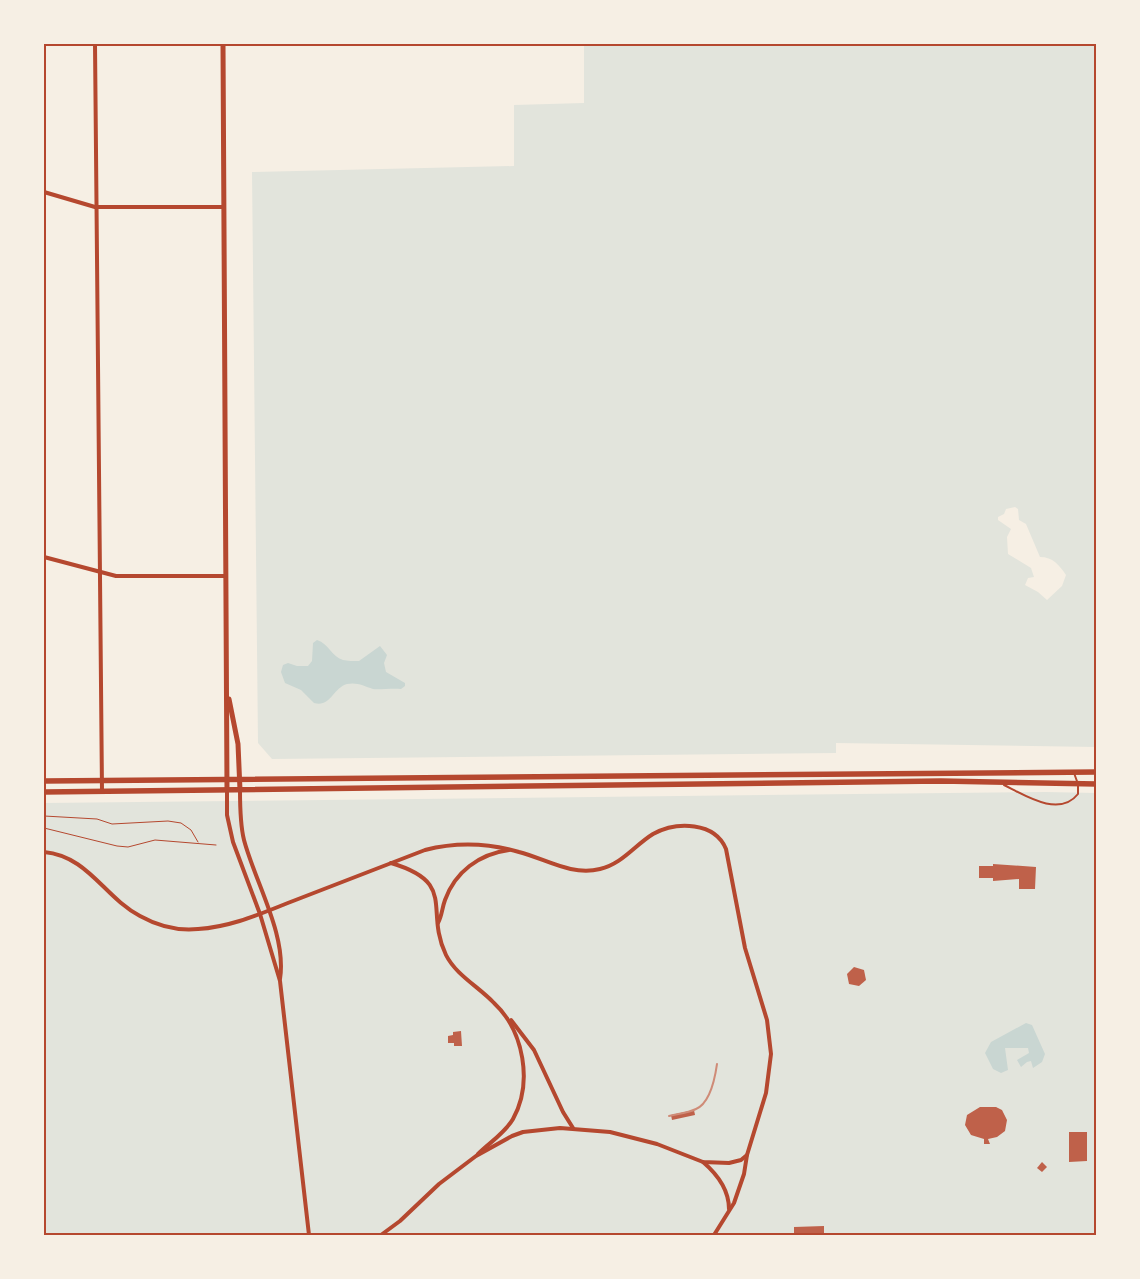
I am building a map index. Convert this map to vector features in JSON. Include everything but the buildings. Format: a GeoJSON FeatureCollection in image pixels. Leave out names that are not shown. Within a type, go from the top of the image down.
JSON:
{"type":"FeatureCollection","features":[{"type":"Feature","properties":{"kind":"main road"},"geometry":{"type":"LineString","coordinates":[[44,781],[1096,772]]}},
{"type":"Feature","properties":{"kind":"main road"},"geometry":{"type":"LineString","coordinates":[[44,792],[999,782],[1096,784]]}},
{"type":"Feature","properties":{"kind":"street"},"geometry":{"type":"LineString","coordinates":[[95,44],[95,207],[102,792]]}},
{"type":"Feature","properties":{"kind":"street"},"geometry":{"type":"LineString","coordinates":[[223,44],[227,815],[231,834],[260,914],[280,981],[309,1235]]}},
{"type":"Feature","properties":{"kind":"street"},"geometry":{"type":"LineString","coordinates":[[44,192],[95,207],[224,207]]}},
{"type":"Feature","properties":{"kind":"street"},"geometry":{"type":"LineString","coordinates":[[44,557],[116,576],[225,576]]}},
{"type":"Feature","properties":{"kind":"street"},"geometry":{"type":"LineString","coordinates":[[227,691],[238,744],[242,833],[269,910],[282,969],[280,981]]}},
{"type":"Feature","properties":{"kind":"street"},"geometry":{"type":"LineString","coordinates":[[44,852],[77,862],[131,911],[145,919],[187,930],[212,928],[260,914],[425,850],[450,845],[483,845],[511,850],[570,870],[587,871],[614,864],[649,837],[667,829],[698,827],[712,831],[722,839],[727,855],[745,948],[763,1006],[770,1044],[766,1093],[747,1155],[744,1174],[729,1212],[714,1235]]}},
{"type":"Feature","properties":{"kind":"street"},"geometry":{"type":"LineString","coordinates":[[438,923],[448,892],[462,872],[487,855],[511,850]]}},
{"type":"Feature","properties":{"kind":"street"},"geometry":{"type":"LineString","coordinates":[[391,863],[412,869],[427,880],[436,900],[440,940],[453,965],[506,1015],[534,1050],[563,1112],[574,1128]]}},
{"type":"Feature","properties":{"kind":"street"},"geometry":{"type":"LineString","coordinates":[[381,1235],[400,1221],[439,1184],[476,1156],[508,1126],[521,1096],[523,1078],[521,1051],[506,1015]]}},
{"type":"Feature","properties":{"kind":"street"},"geometry":{"type":"LineString","coordinates":[[476,1156],[512,1136],[546,1128],[574,1128],[625,1135],[662,1146],[703,1162],[730,1164],[741,1160],[747,1155]]}},
{"type":"Feature","properties":{"kind":"street"},"geometry":{"type":"LineString","coordinates":[[703,1162],[713,1170],[723,1186],[728,1200],[729,1212]]}},
{"type":"Feature","properties":{"kind":"lane"},"geometry":{"type":"LineString","coordinates":[[999,782],[1042,801],[1058,805],[1075,798],[1078,794],[1078,784],[1074,771]]}},
{"type":"Feature","properties":{"kind":"path"},"geometry":{"type":"LineString","coordinates":[[44,816],[97,819],[112,824],[168,821],[182,823],[192,830],[199,843]]}},
{"type":"Feature","properties":{"kind":"path"},"geometry":{"type":"LineString","coordinates":[[44,828],[117,846],[128,847],[155,840],[216,845]]}},
{"type":"Feature","properties":{"kind":"shaded area"},"geometry":{"type":"Polygon","coordinates":[[[584,44],[1096,44],[1096,747],[836,743],[836,753],[272,759],[258,743],[252,172],[514,166],[514,105],[584,103],[584,44]],[[1015,507],[1006,509],[1004,514],[998,517],[998,520],[1011,529],[1007,537],[1008,554],[1031,568],[1034,577],[1028,578],[1025,585],[1038,592],[1047,600],[1062,586],[1066,575],[1052,560],[1040,557],[1026,524],[1019,520],[1018,509],[1015,507]]]}},
{"type":"Feature","properties":{"kind":"shaded area"},"geometry":{"type":"Polygon","coordinates":[[[317,640],[339,658],[346,661],[359,661],[380,646],[387,655],[384,663],[386,672],[405,683],[405,686],[401,689],[373,689],[357,684],[347,684],[338,689],[324,703],[314,703],[301,690],[285,683],[281,672],[283,665],[288,663],[297,666],[308,666],[312,661],[313,643],[317,640]]]}},
{"type":"Feature","properties":{"kind":"shaded area"},"geometry":{"type":"Polygon","coordinates":[[[1096,793],[1096,1235],[44,1235],[44,803],[1096,793]]]}},
{"type":"Feature","properties":{"kind":"shaded area"},"geometry":{"type":"Polygon","coordinates":[[[1026,1023],[1032,1025],[1045,1054],[1042,1062],[1033,1068],[1031,1061],[1021,1067],[1017,1060],[1029,1053],[1028,1048],[1005,1048],[1008,1070],[1001,1073],[993,1069],[985,1053],[991,1042],[1026,1023]]]}},
{"type":"Feature","properties":{"kind":"railway"},"geometry":{"type":"LineString","coordinates":[[669,1116],[690,1112],[701,1106],[711,1090],[717,1064]]}}]}
